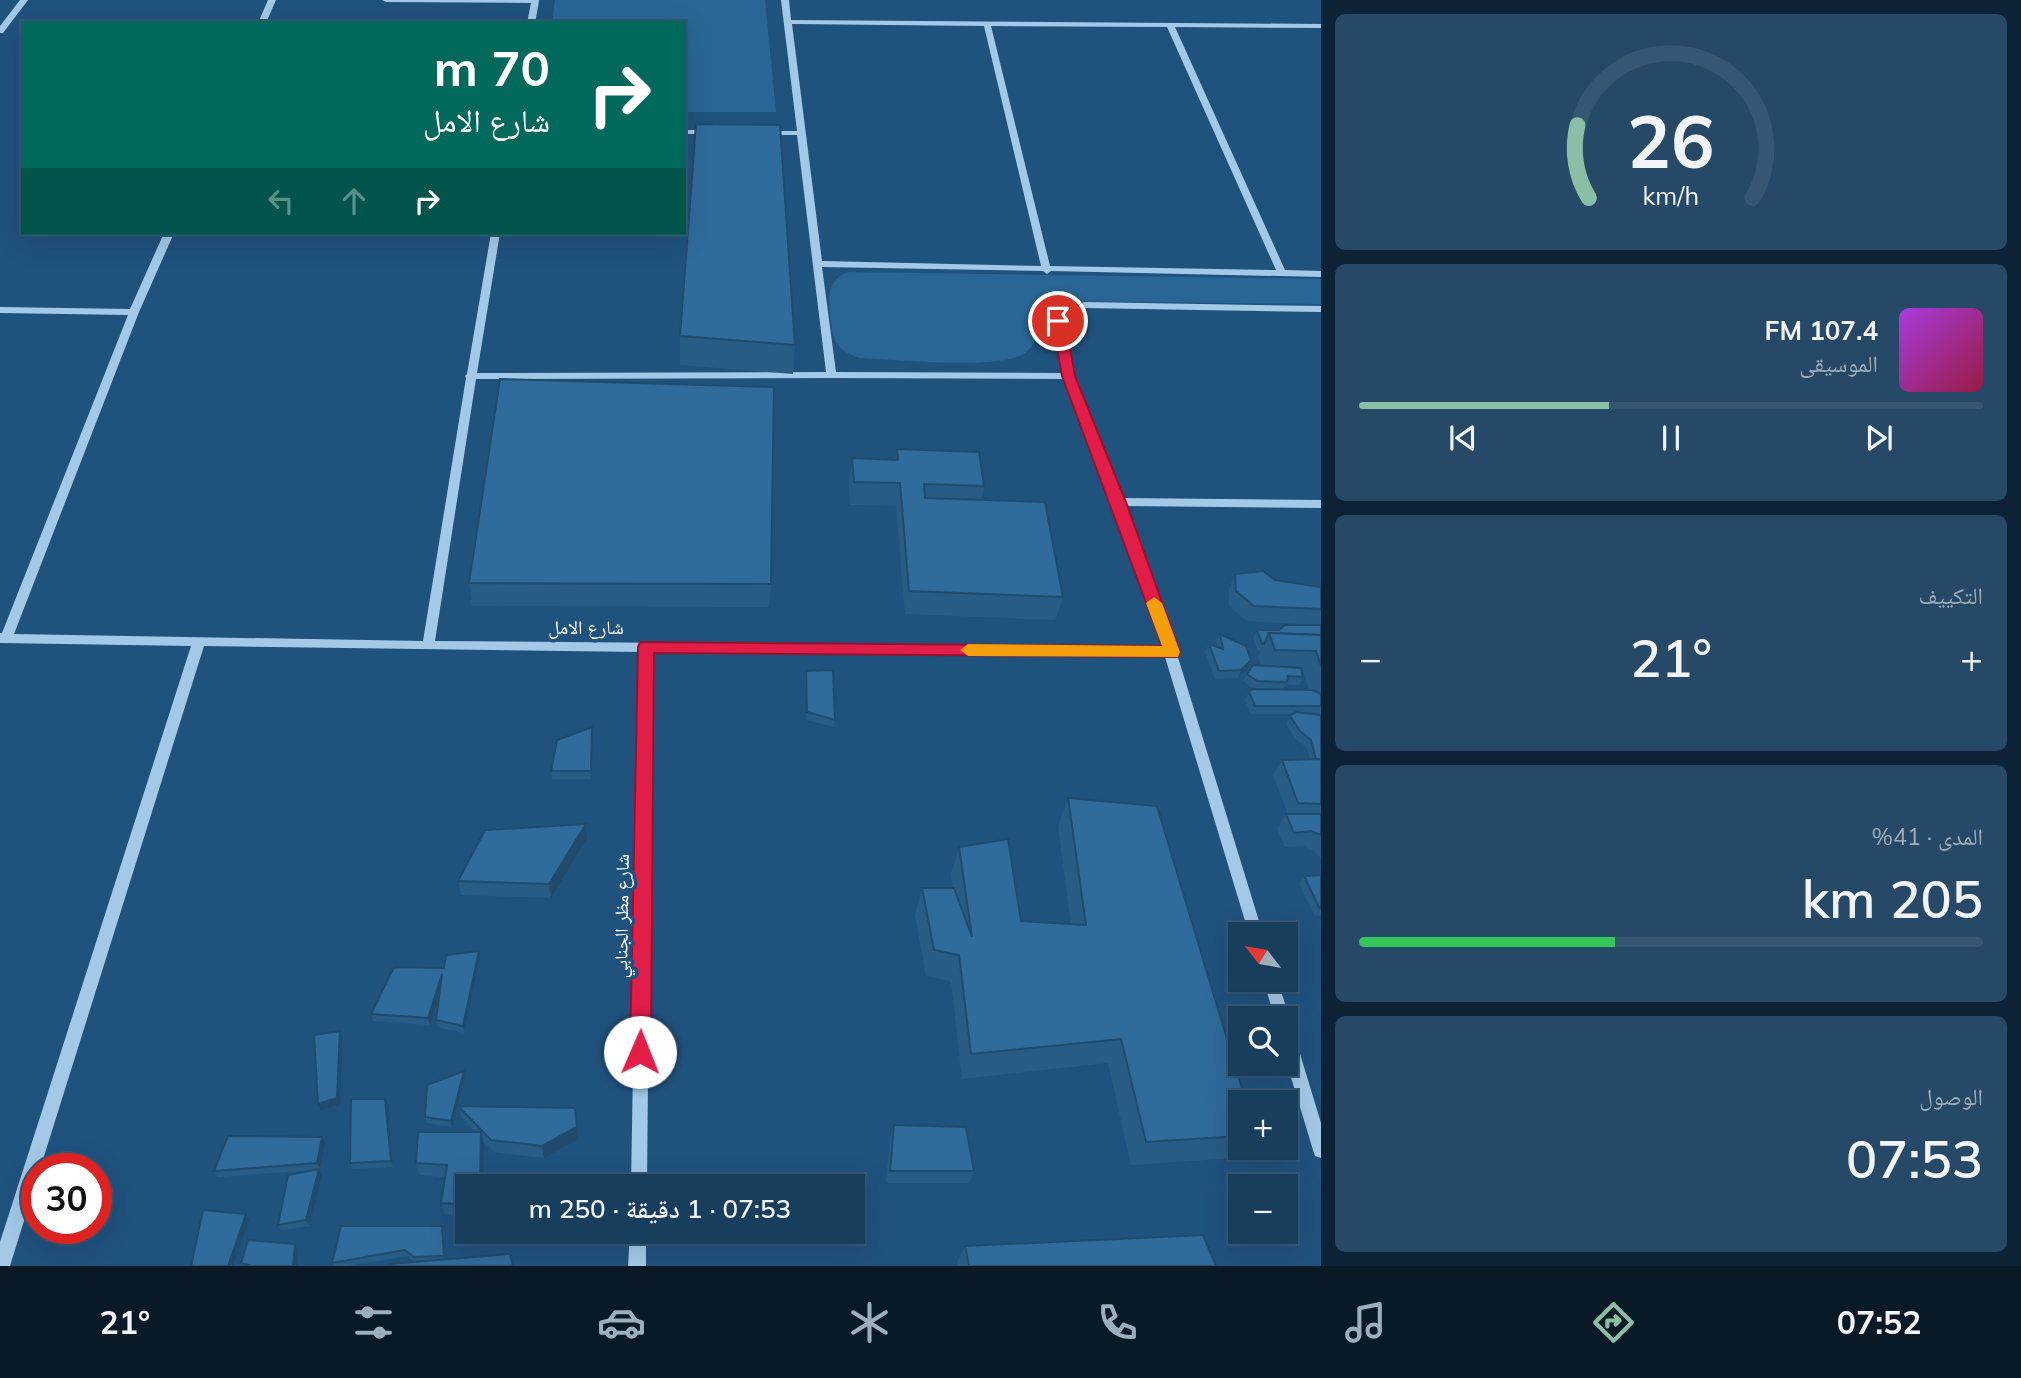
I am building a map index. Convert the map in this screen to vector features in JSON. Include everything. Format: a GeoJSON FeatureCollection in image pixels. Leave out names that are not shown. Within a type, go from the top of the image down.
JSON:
{"type":"FeatureCollection","features":[{"type":"Feature","properties":{"kind":"street"},"geometry":{"type":"LineString","coordinates":[[0,31],[24,0]]}},
{"type":"Feature","properties":{"kind":"street"},"geometry":{"type":"LineString","coordinates":[[263,21],[272,0]]}},
{"type":"Feature","properties":{"kind":"street"},"geometry":{"type":"LineString","coordinates":[[386,0],[535,1],[531,21]]}},
{"type":"Feature","properties":{"kind":"street"},"geometry":{"type":"LineString","coordinates":[[785,0],[831,375]]}},
{"type":"Feature","properties":{"kind":"street"},"geometry":{"type":"LineString","coordinates":[[788,22],[1321,26]]}},
{"type":"Feature","properties":{"kind":"street"},"geometry":{"type":"LineString","coordinates":[[987,24],[1047,271]]}},
{"type":"Feature","properties":{"kind":"street"},"geometry":{"type":"LineString","coordinates":[[1170,25],[1282,274]]}},
{"type":"Feature","properties":{"kind":"street"},"geometry":{"type":"LineString","coordinates":[[686,132],[723,132]]}},
{"type":"Feature","properties":{"kind":"street"},"geometry":{"type":"LineString","coordinates":[[749,132],[801,133]]}},
{"type":"Feature","properties":{"kind":"street"},"geometry":{"type":"LineString","coordinates":[[3,638],[134,312],[168,235]]}},
{"type":"Feature","properties":{"kind":"street"},"geometry":{"type":"LineString","coordinates":[[428,646],[495,235]]}},
{"type":"Feature","properties":{"kind":"street"},"geometry":{"type":"LineString","coordinates":[[817,264],[1047,271],[1321,274]]}},
{"type":"Feature","properties":{"kind":"street"},"geometry":{"type":"LineString","coordinates":[[1252,922],[1172,652],[1069,376],[1058,321],[1064,310],[1070,307],[1098,304],[1321,309]]}},
{"type":"Feature","properties":{"kind":"street"},"geometry":{"type":"LineString","coordinates":[[0,310],[134,312]]}},
{"type":"Feature","properties":{"kind":"street"},"geometry":{"type":"LineString","coordinates":[[470,376],[1069,376]]}},
{"type":"Feature","properties":{"kind":"street"},"geometry":{"type":"LineString","coordinates":[[1118,502],[1321,504]]}},
{"type":"Feature","properties":{"kind":"street","name":"شارع الامل"},"geometry":{"type":"LineString","coordinates":[[3,638],[428,646],[1172,652]]}},
{"type":"Feature","properties":{"kind":"street"},"geometry":{"type":"LineString","coordinates":[[1,1266],[199,642]]}},
{"type":"Feature","properties":{"kind":"street","name":"شارع مظر الجنابي"},"geometry":{"type":"LineString","coordinates":[[639,1174],[646,647]]}},
{"type":"Feature","properties":{"kind":"street"},"geometry":{"type":"LineString","coordinates":[[1298,1074],[1321,1150]]}},
{"type":"Feature","properties":{"kind":"street"},"geometry":{"type":"LineString","coordinates":[[638,1244],[638,1266]]}},
{"type":"Feature","properties":{"kind":"shaded area"},"geometry":{"type":"Polygon","coordinates":[[[555,0],[765,0],[776,112],[686,112],[686,21],[552,21],[555,0]]]}},
{"type":"Feature","properties":{"kind":"shaded area"},"geometry":{"type":"Polygon","coordinates":[[[847,272],[1321,279],[1321,304],[1062,301],[1051,305],[1041,316],[1032,346],[1025,353],[1012,358],[971,363],[859,358],[838,345],[832,328],[830,292],[835,281],[847,272]]]}},
{"type":"Feature","properties":{"kind":"building"},"geometry":{"type":"Polygon","coordinates":[[[696,124],[780,125],[795,345],[680,336],[696,124]]]}},
{"type":"Feature","properties":{"kind":"building"},"geometry":{"type":"Polygon","coordinates":[[[500,379],[774,387],[771,584],[469,583],[500,379]]]}},
{"type":"Feature","properties":{"kind":"building"},"geometry":{"type":"Polygon","coordinates":[[[897,449],[979,452],[984,486],[924,484],[925,498],[1045,502],[1063,597],[909,591],[900,483],[854,482],[852,458],[898,460],[897,449]]]}},
{"type":"Feature","properties":{"kind":"building"},"geometry":{"type":"Polygon","coordinates":[[[1263,571],[1275,580],[1321,587],[1321,609],[1254,606],[1236,591],[1235,574],[1263,571]]]}},
{"type":"Feature","properties":{"kind":"building"},"geometry":{"type":"Polygon","coordinates":[[[1285,625],[1321,625],[1321,635],[1269,633],[1262,644],[1257,630],[1279,630],[1285,625]]]}},
{"type":"Feature","properties":{"kind":"building"},"geometry":{"type":"Polygon","coordinates":[[[1269,633],[1321,635],[1321,666],[1316,651],[1275,650],[1269,633]]]}},
{"type":"Feature","properties":{"kind":"building"},"geometry":{"type":"Polygon","coordinates":[[[1220,634],[1246,646],[1251,660],[1241,670],[1219,671],[1209,644],[1223,649],[1220,634]]]}},
{"type":"Feature","properties":{"kind":"building"},"geometry":{"type":"Polygon","coordinates":[[[1253,665],[1301,668],[1303,677],[1288,676],[1287,682],[1257,681],[1247,674],[1253,665]]]}},
{"type":"Feature","properties":{"kind":"building"},"geometry":{"type":"Polygon","coordinates":[[[833,670],[835,720],[807,712],[806,671],[833,670]]]}},
{"type":"Feature","properties":{"kind":"building"},"geometry":{"type":"Polygon","coordinates":[[[1251,689],[1313,690],[1321,694],[1321,706],[1255,706],[1249,692],[1251,689]]]}},
{"type":"Feature","properties":{"kind":"building"},"geometry":{"type":"Polygon","coordinates":[[[1296,712],[1321,715],[1321,759],[1316,759],[1311,740],[1300,731],[1290,716],[1296,712]]]}},
{"type":"Feature","properties":{"kind":"building"},"geometry":{"type":"Polygon","coordinates":[[[592,727],[591,771],[551,771],[557,740],[592,727]]]}},
{"type":"Feature","properties":{"kind":"building"},"geometry":{"type":"Polygon","coordinates":[[[1321,759],[1321,804],[1298,803],[1282,760],[1321,759]]]}},
{"type":"Feature","properties":{"kind":"building"},"geometry":{"type":"Polygon","coordinates":[[[1068,798],[1157,806],[1228,1042],[1228,1076],[1238,1076],[1242,1090],[1228,1090],[1228,1137],[1146,1142],[1121,1039],[971,1054],[959,955],[934,950],[922,888],[954,888],[972,937],[959,847],[1008,839],[1021,921],[1086,925],[1068,798]]]}},
{"type":"Feature","properties":{"kind":"building"},"geometry":{"type":"Polygon","coordinates":[[[1286,814],[1321,814],[1321,835],[1311,831],[1294,833],[1286,814]]]}},
{"type":"Feature","properties":{"kind":"building"},"geometry":{"type":"Polygon","coordinates":[[[586,824],[549,884],[458,881],[485,830],[586,824]]]}},
{"type":"Feature","properties":{"kind":"building"},"geometry":{"type":"Polygon","coordinates":[[[1321,875],[1321,909],[1320,909],[1304,876],[1321,875]]]}},
{"type":"Feature","properties":{"kind":"building"},"geometry":{"type":"Polygon","coordinates":[[[479,951],[463,1026],[436,1020],[442,974],[428,1018],[371,1014],[394,967],[444,968],[446,955],[479,951]]]}},
{"type":"Feature","properties":{"kind":"building"},"geometry":{"type":"Polygon","coordinates":[[[340,1031],[337,1098],[318,1104],[314,1035],[340,1031]]]}},
{"type":"Feature","properties":{"kind":"building"},"geometry":{"type":"Polygon","coordinates":[[[464,1071],[451,1121],[425,1117],[427,1085],[464,1071]]]}},
{"type":"Feature","properties":{"kind":"building"},"geometry":{"type":"Polygon","coordinates":[[[351,1099],[385,1099],[391,1161],[350,1163],[351,1099]]]}},
{"type":"Feature","properties":{"kind":"building"},"geometry":{"type":"Polygon","coordinates":[[[458,1106],[575,1108],[577,1127],[542,1146],[491,1140],[458,1106]]]}},
{"type":"Feature","properties":{"kind":"building"},"geometry":{"type":"Polygon","coordinates":[[[894,1125],[966,1127],[974,1171],[890,1171],[894,1125]]]}},
{"type":"Feature","properties":{"kind":"building"},"geometry":{"type":"Polygon","coordinates":[[[418,1132],[481,1132],[480,1174],[455,1174],[455,1204],[441,1203],[447,1165],[416,1163],[418,1132]]]}},
{"type":"Feature","properties":{"kind":"building"},"geometry":{"type":"Polygon","coordinates":[[[228,1136],[322,1137],[317,1163],[214,1171],[228,1136]]]}},
{"type":"Feature","properties":{"kind":"building"},"geometry":{"type":"Polygon","coordinates":[[[319,1169],[306,1220],[278,1225],[288,1175],[319,1169]]]}},
{"type":"Feature","properties":{"kind":"building"},"geometry":{"type":"Polygon","coordinates":[[[203,1210],[246,1214],[228,1266],[191,1266],[203,1210]]]}},
{"type":"Feature","properties":{"kind":"building"},"geometry":{"type":"Polygon","coordinates":[[[341,1226],[442,1226],[444,1256],[414,1257],[405,1250],[332,1263],[341,1226]]]}},
{"type":"Feature","properties":{"kind":"building"},"geometry":{"type":"Polygon","coordinates":[[[1203,1235],[1216,1266],[969,1266],[965,1246],[1203,1235]]]}},
{"type":"Feature","properties":{"kind":"building"},"geometry":{"type":"Polygon","coordinates":[[[248,1240],[295,1244],[293,1266],[252,1266],[241,1263],[248,1240]]]}},
{"type":"Feature","properties":{"kind":"building"},"geometry":{"type":"Polygon","coordinates":[[[510,1254],[513,1266],[389,1266],[390,1264],[510,1254]]]}},
{"type":"Feature","properties":{"kind":"slow traffic"},"geometry":{"type":"LineString","coordinates":[[968,650],[1172,652],[1154,603]]}},
{"type":"Feature","properties":{"kind":"route"},"geometry":{"type":"LineString","coordinates":[[640,1052],[646,647],[1172,652],[1069,376],[1058,321]]}}]}
